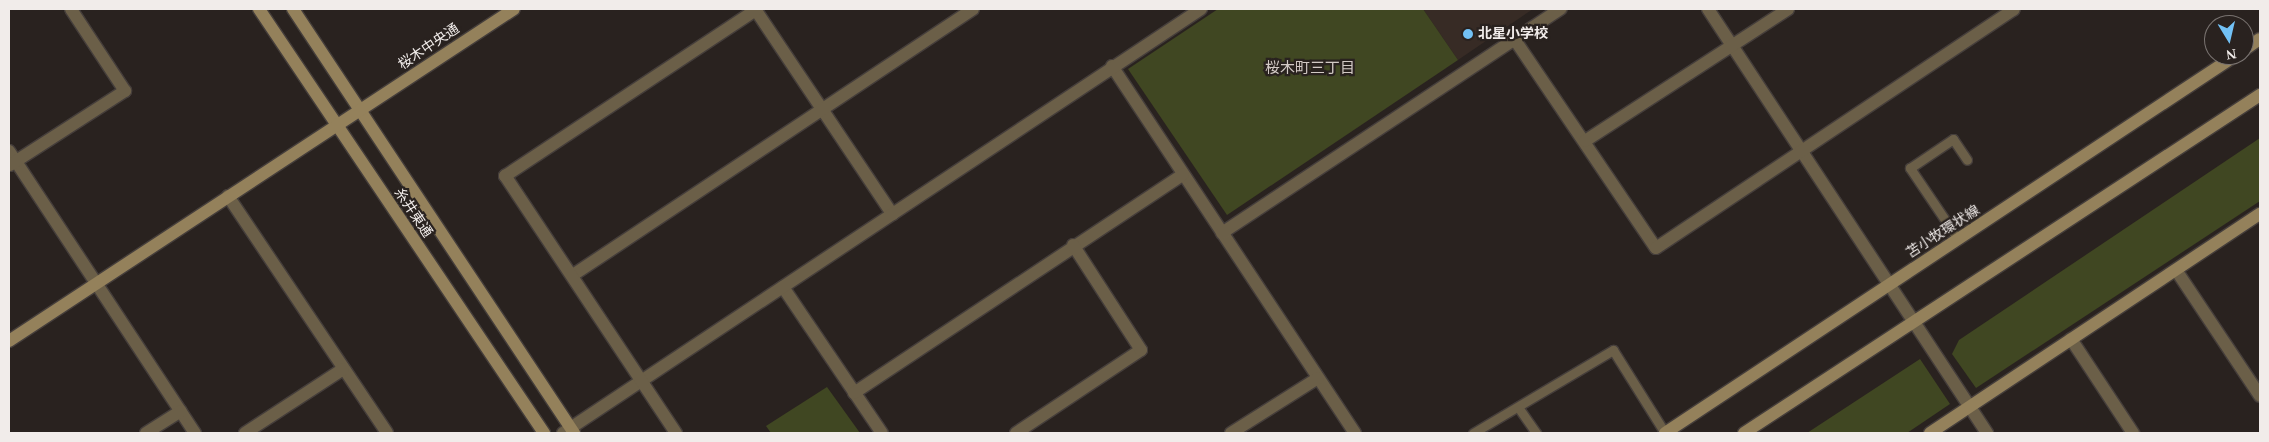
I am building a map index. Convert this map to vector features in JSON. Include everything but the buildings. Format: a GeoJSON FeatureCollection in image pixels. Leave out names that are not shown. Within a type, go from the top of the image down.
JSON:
{"type":"FeatureCollection","features":[{"type":"Feature","properties":{"kind":"street"},"geometry":{"type":"LineString","coordinates":[[71,9],[125,91],[11,159],[195,433]]}},
{"type":"Feature","properties":{"kind":"street","name":"糸井東通"},"geometry":{"type":"LineString","coordinates":[[259,9],[544,433]]}},
{"type":"Feature","properties":{"kind":"street","name":"糸井東通"},"geometry":{"type":"LineString","coordinates":[[293,9],[361,110],[569,432]]}},
{"type":"Feature","properties":{"kind":"street","name":"桜木中央通"},"geometry":{"type":"LineString","coordinates":[[9,341],[514,9]]}},
{"type":"Feature","properties":{"kind":"street"},"geometry":{"type":"LineString","coordinates":[[676,433],[573,275],[505,176],[756,9],[892,214]]}},
{"type":"Feature","properties":{"kind":"street"},"geometry":{"type":"LineString","coordinates":[[573,275],[973,9]]}},
{"type":"Feature","properties":{"kind":"street"},"geometry":{"type":"LineString","coordinates":[[569,432],[1112,66],[1201,9]]}},
{"type":"Feature","properties":{"kind":"street"},"geometry":{"type":"LineString","coordinates":[[1222,233],[1561,9]]}},
{"type":"Feature","properties":{"kind":"street"},"geometry":{"type":"LineString","coordinates":[[1708,9],[1987,433]]}},
{"type":"Feature","properties":{"kind":"street"},"geometry":{"type":"LineString","coordinates":[[1585,141],[1788,9]]}},
{"type":"Feature","properties":{"kind":"street"},"geometry":{"type":"LineString","coordinates":[[1515,40],[1656,248],[2014,9]]}},
{"type":"Feature","properties":{"kind":"street","name":"苫小牧環状線"},"geometry":{"type":"LineString","coordinates":[[1665,433],[2221,65]]}},
{"type":"Feature","properties":{"kind":"street"},"geometry":{"type":"LineString","coordinates":[[1112,66],[1355,433]]}},
{"type":"Feature","properties":{"kind":"street"},"geometry":{"type":"LineString","coordinates":[[1744,433],[2260,95]]}},
{"type":"Feature","properties":{"kind":"street"},"geometry":{"type":"LineString","coordinates":[[854,393],[1073,245],[1183,174]]}},
{"type":"Feature","properties":{"kind":"street"},"geometry":{"type":"LineString","coordinates":[[228,196],[387,433]]}},
{"type":"Feature","properties":{"kind":"street"},"geometry":{"type":"LineString","coordinates":[[1930,433],[2260,214]]}},
{"type":"Feature","properties":{"kind":"street"},"geometry":{"type":"LineString","coordinates":[[1016,433],[1140,350],[1073,245]]}},
{"type":"Feature","properties":{"kind":"street"},"geometry":{"type":"LineString","coordinates":[[2176,270],[2260,396]]}},
{"type":"Feature","properties":{"kind":"street"},"geometry":{"type":"LineString","coordinates":[[783,287],[882,433]]}},
{"type":"Feature","properties":{"kind":"street"},"geometry":{"type":"LineString","coordinates":[[2072,339],[2133,433]]}},
{"type":"Feature","properties":{"kind":"street"},"geometry":{"type":"LineString","coordinates":[[245,433],[343,369]]}},
{"type":"Feature","properties":{"kind":"street"},"geometry":{"type":"LineString","coordinates":[[1231,433],[1318,378]]}},
{"type":"Feature","properties":{"kind":"street"},"geometry":{"type":"LineString","coordinates":[[146,433],[181,411]]}},
{"type":"Feature","properties":{"kind":"lane"},"geometry":{"type":"LineString","coordinates":[[1958,240],[1910,168],[1953,139],[1967,160]]}},
{"type":"Feature","properties":{"kind":"lane"},"geometry":{"type":"LineString","coordinates":[[1473,433],[1612,350],[1665,433]]}},
{"type":"Feature","properties":{"kind":"lane"},"geometry":{"type":"LineString","coordinates":[[1518,406],[1536,433]]}},
{"type":"Feature","properties":{"kind":"lane"},"geometry":{"type":"LineString","coordinates":[[1488,424],[1494,433]]}},
{"type":"Feature","properties":{"kind":"shaded area","name":"北星小学校"},"geometry":{"type":"Polygon","coordinates":[[[1423,9],[1533,9],[1458,60],[1423,9]]]}},
{"type":"Feature","properties":{"kind":"green space"},"geometry":{"type":"Polygon","coordinates":[[[1218,9],[1423,9],[1458,60],[1227,215],[1128,69],[1218,9]]]}},
{"type":"Feature","properties":{"kind":"green space"},"geometry":{"type":"Polygon","coordinates":[[[2260,138],[2260,201],[1976,388],[1952,354],[1959,340],[2260,138]]]}},
{"type":"Feature","properties":{"kind":"green space"},"geometry":{"type":"Polygon","coordinates":[[[1920,359],[1950,404],[1907,433],[1807,433],[1920,359]]]}},
{"type":"Feature","properties":{"kind":"green space"},"geometry":{"type":"Polygon","coordinates":[[[827,387],[860,433],[771,433],[766,426],[827,387]]]}},
{"type":"Feature","properties":{"kind":"place","name":"北星小学校"},"geometry":{"type":"Point","coordinates":[1468,34]}},
{"type":"Feature","properties":{"kind":"district","name":"桜木町三丁目"},"geometry":{"type":"Point","coordinates":[1310,69]}}]}
